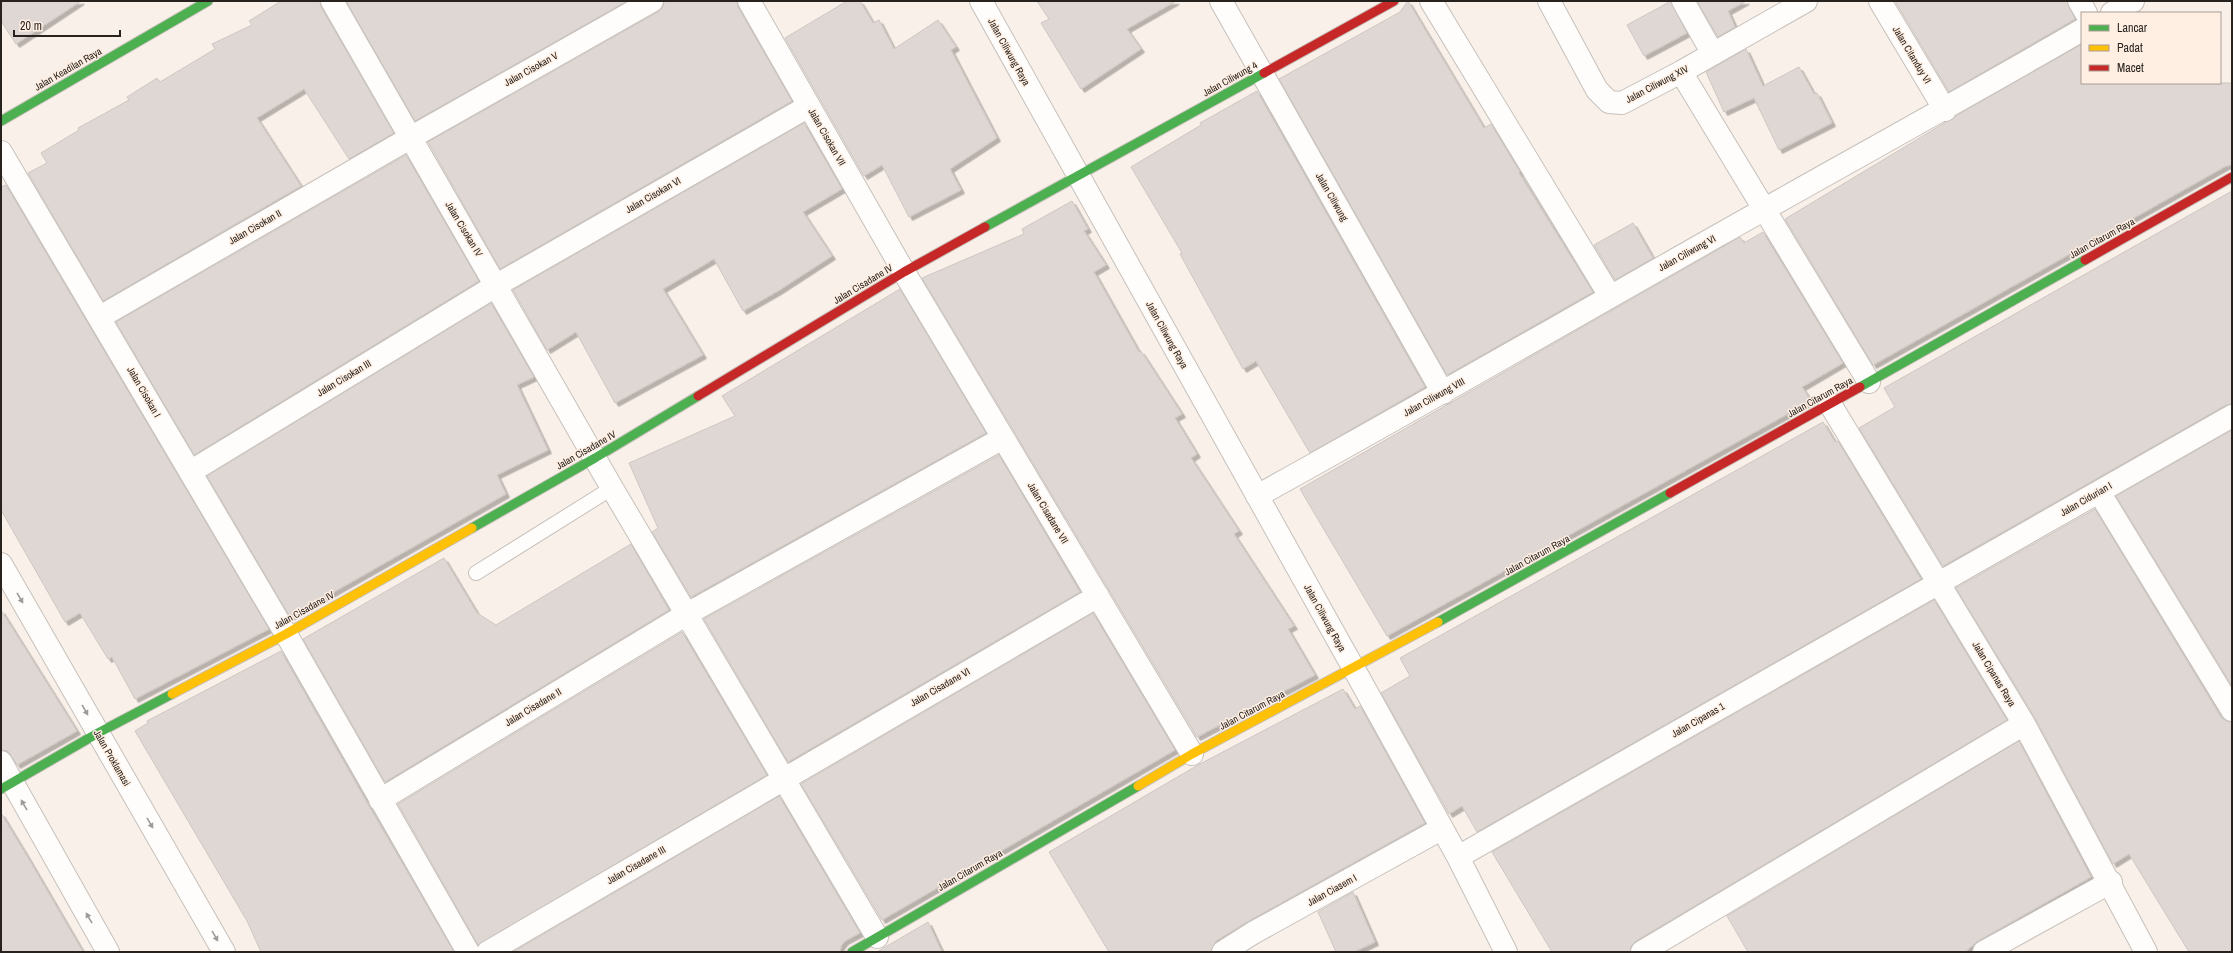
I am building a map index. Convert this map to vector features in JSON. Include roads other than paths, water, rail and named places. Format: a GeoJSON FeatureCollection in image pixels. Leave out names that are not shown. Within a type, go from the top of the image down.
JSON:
{"type":"FeatureCollection","features":[{"type":"Feature","properties":{"kind":"street","name":"Jalan Keadilan Raya"},"geometry":{"type":"LineString","coordinates":[[2,117],[208,1]]}},
{"type":"Feature","properties":{"kind":"street","name":"Jalan Cisokan IV"},"geometry":{"type":"LineString","coordinates":[[332,1],[410,138],[497,285],[612,488],[783,779],[863,947]]}},
{"type":"Feature","properties":{"kind":"street","name":"Jalan Cisokan V"},"geometry":{"type":"LineString","coordinates":[[410,138],[652,1]]}},
{"type":"Feature","properties":{"kind":"street","name":"Jalan Cisokan VII"},"geometry":{"type":"LineString","coordinates":[[750,1],[904,272]]}},
{"type":"Feature","properties":{"kind":"street","name":"Jalan Ciliwung Raya"},"geometry":{"type":"LineString","coordinates":[[981,1],[1354,669],[1441,829],[1458,857],[1506,952]]}},
{"type":"Feature","properties":{"kind":"street","name":"Jalan Ciliwung"},"geometry":{"type":"LineString","coordinates":[[1221,1],[1443,393]]}},
{"type":"Feature","properties":{"kind":"street","name":"Jalan Ciliwung 4"},"geometry":{"type":"LineString","coordinates":[[1078,176],[1394,1]]}},
{"type":"Feature","properties":{"kind":"street"},"geometry":{"type":"LineString","coordinates":[[1431,1],[1610,296]]}},
{"type":"Feature","properties":{"kind":"street","name":"Jalan Ciliwung XIV"},"geometry":{"type":"LineString","coordinates":[[1549,1],[1597,90],[1609,102],[1622,103],[1681,72],[1806,1]]}},
{"type":"Feature","properties":{"kind":"street"},"geometry":{"type":"LineString","coordinates":[[1683,1],[1713,54]]}},
{"type":"Feature","properties":{"kind":"street","name":"Jalan Citanduy VI"},"geometry":{"type":"LineString","coordinates":[[1880,1],[1945,110]]}},
{"type":"Feature","properties":{"kind":"street"},"geometry":{"type":"LineString","coordinates":[[2079,1],[2085,12]]}},
{"type":"Feature","properties":{"kind":"street"},"geometry":{"type":"LineString","coordinates":[[2114,12],[2133,1]]}},
{"type":"Feature","properties":{"kind":"street","name":"Jalan Ciliwung VI"},"geometry":{"type":"LineString","coordinates":[[1610,296],[1764,209],[1945,110],[2081,31]]}},
{"type":"Feature","properties":{"kind":"street"},"geometry":{"type":"LineString","coordinates":[[1681,72],[1869,382]]}},
{"type":"Feature","properties":{"kind":"street","name":"Jalan Cisokan VI"},"geometry":{"type":"LineString","coordinates":[[497,285],[809,106]]}},
{"type":"Feature","properties":{"kind":"street","name":"Jalan Cisokan II"},"geometry":{"type":"LineString","coordinates":[[100,317],[410,138]]}},
{"type":"Feature","properties":{"kind":"street","name":"Jalan Cisokan I"},"geometry":{"type":"LineString","coordinates":[[1,152],[100,317],[286,634],[468,952]]}},
{"type":"Feature","properties":{"kind":"street","name":"Jalan Cisadane IV"},"geometry":{"type":"LineString","coordinates":[[6,786],[98,733],[286,634],[595,458],[904,272],[1078,176]]}},
{"type":"Feature","properties":{"kind":"street","name":"Jalan Citarum Raya"},"geometry":{"type":"LineString","coordinates":[[863,947],[1192,754],[1354,669],[1830,404],[2232,177]]}},
{"type":"Feature","properties":{"kind":"street","name":"Jalan Cisadane VII"},"geometry":{"type":"LineString","coordinates":[[904,272],[1192,754]]}},
{"type":"Feature","properties":{"kind":"street","name":"Jalan Cisokan III"},"geometry":{"type":"LineString","coordinates":[[190,472],[497,285]]}},
{"type":"Feature","properties":{"kind":"street","name":"Jalan Ciliwung VIII"},"geometry":{"type":"LineString","coordinates":[[1257,496],[1443,393],[1610,296]]}},
{"type":"Feature","properties":{"kind":"street","name":"Jalan Cipanas Raya"},"geometry":{"type":"LineString","coordinates":[[1830,404],[1940,583],[2024,724],[2110,882],[2146,952]]}},
{"type":"Feature","properties":{"kind":"street","name":"Jalan Cidurian I"},"geometry":{"type":"LineString","coordinates":[[1940,583],[2232,416]]}},
{"type":"Feature","properties":{"kind":"street","name":"Jalan Cisadane II"},"geometry":{"type":"LineString","coordinates":[[380,800],[686,614],[1003,438]]}},
{"type":"Feature","properties":{"kind":"street"},"geometry":{"type":"LineString","coordinates":[[2099,492],[2232,710]]}},
{"type":"Feature","properties":{"kind":"street","name":"Jalan Proklamasi"},"geometry":{"type":"LineString","coordinates":[[1,564],[224,952]]}},
{"type":"Feature","properties":{"kind":"street","name":"Jalan Cipanas 1"},"geometry":{"type":"LineString","coordinates":[[1458,857],[1940,583]]}},
{"type":"Feature","properties":{"kind":"street","name":"Jalan Cisadane VI"},"geometry":{"type":"LineString","coordinates":[[783,779],[1098,596]]}},
{"type":"Feature","properties":{"kind":"street"},"geometry":{"type":"LineString","coordinates":[[1642,952],[2024,724]]}},
{"type":"Feature","properties":{"kind":"street"},"geometry":{"type":"LineString","coordinates":[[1,762],[6,786],[108,952]]}},
{"type":"Feature","properties":{"kind":"street","name":"Jalan Cisadane III"},"geometry":{"type":"LineString","coordinates":[[488,952],[783,779]]}},
{"type":"Feature","properties":{"kind":"street","name":"Jalan Ciasem I"},"geometry":{"type":"LineString","coordinates":[[1223,952],[1253,933],[1441,829]]}},
{"type":"Feature","properties":{"kind":"street"},"geometry":{"type":"LineString","coordinates":[[1984,952],[2110,882]]}},
{"type":"Feature","properties":{"kind":"lane"},"geometry":{"type":"LineString","coordinates":[[476,573],[612,488]]}}]}
